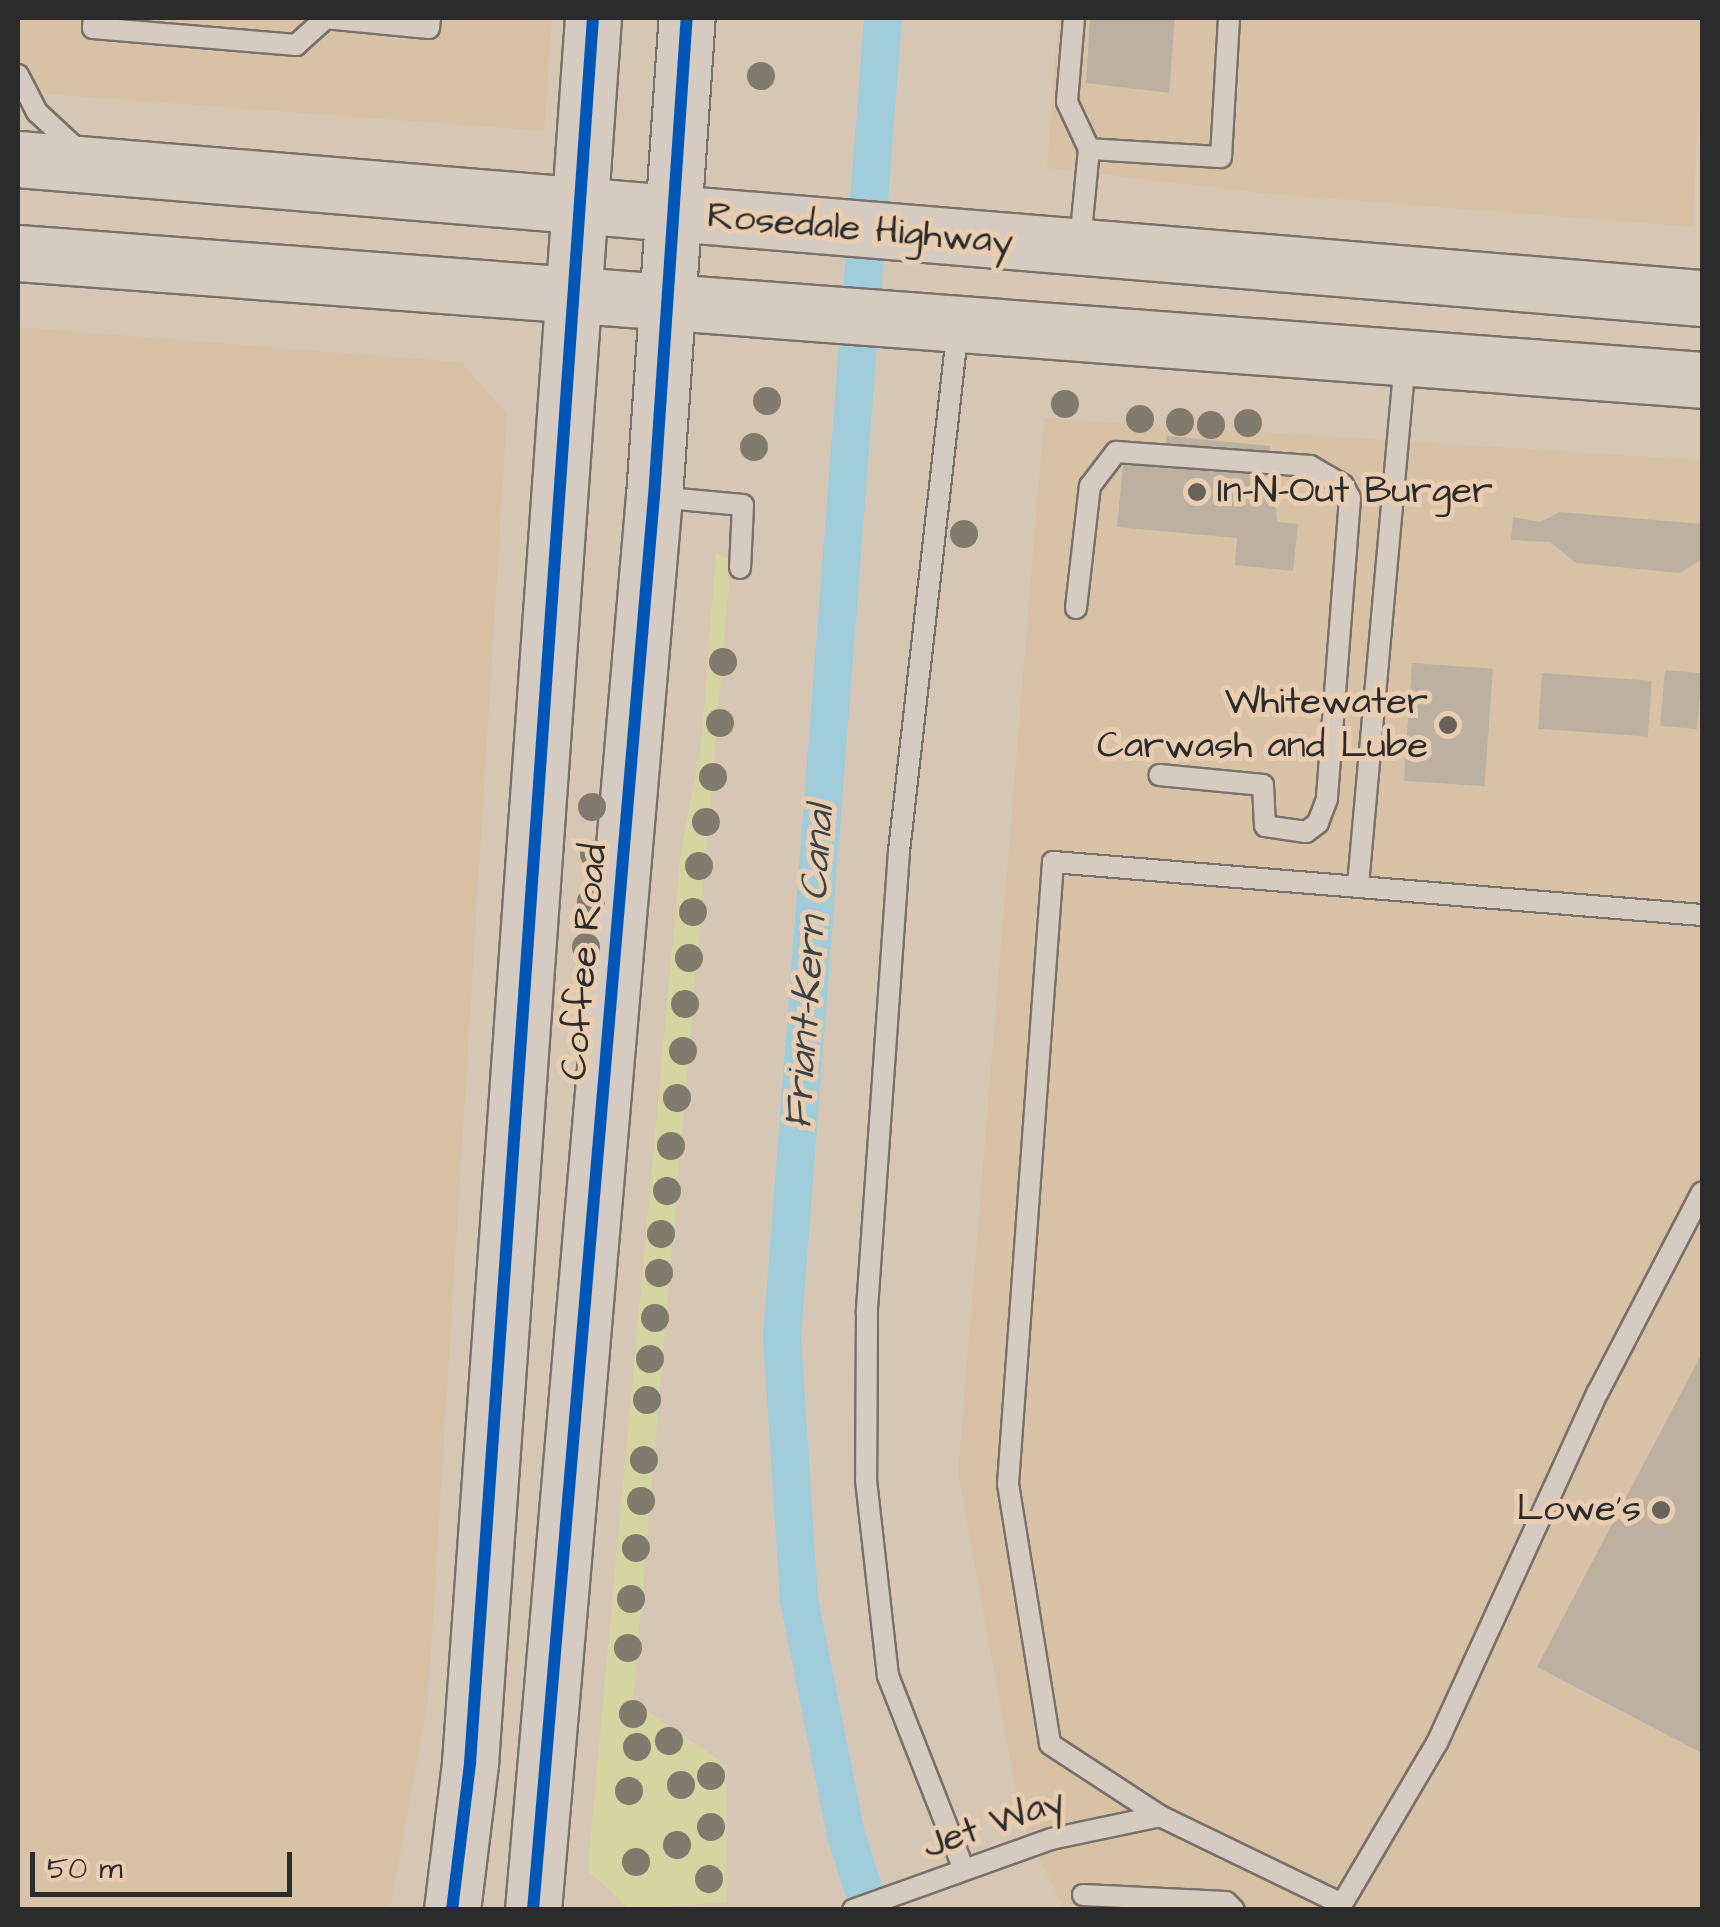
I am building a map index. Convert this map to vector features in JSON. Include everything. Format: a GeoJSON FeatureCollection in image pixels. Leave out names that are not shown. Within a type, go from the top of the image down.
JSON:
{"type":"FeatureCollection","features":[{"type":"Feature","properties":{"kind":"main road","name":"Coffee Road"},"geometry":{"type":"LineString","coordinates":[[452,1910],[470,1762],[593,18]]}},
{"type":"Feature","properties":{"kind":"main road","name":"Coffee Road"},"geometry":{"type":"LineString","coordinates":[[532,1910],[550,1771],[670,300],[687,18]]}},
{"type":"Feature","properties":{"kind":"main road","name":"Rosedale Highway"},"geometry":{"type":"LineString","coordinates":[[18,159],[581,202],[771,225],[1702,298]]}},
{"type":"Feature","properties":{"kind":"main road"},"geometry":{"type":"LineString","coordinates":[[18,253],[1702,380]]}},
{"type":"Feature","properties":{"kind":"lane"},"geometry":{"type":"LineString","coordinates":[[94,18],[93,28],[296,46],[325,18],[429,28],[430,18]]}},
{"type":"Feature","properties":{"kind":"lane"},"geometry":{"type":"LineString","coordinates":[[1074,18],[1068,102],[1089,149],[1079,249]]}},
{"type":"Feature","properties":{"kind":"lane"},"geometry":{"type":"LineString","coordinates":[[1089,149],[1221,157],[1229,18]]}},
{"type":"Feature","properties":{"kind":"lane"},"geometry":{"type":"LineString","coordinates":[[18,76],[38,112],[94,165]]}},
{"type":"Feature","properties":{"kind":"lane"},"geometry":{"type":"LineString","coordinates":[[937,322],[866,1313],[866,1480],[888,1676],[964,1870]]}},
{"type":"Feature","properties":{"kind":"lane"},"geometry":{"type":"LineString","coordinates":[[1358,885],[1406,358]]}},
{"type":"Feature","properties":{"kind":"lane"},"geometry":{"type":"LineString","coordinates":[[1076,608],[1090,486],[1116,452],[1310,466],[1343,485],[1353,520],[1324,812],[1306,832],[1274,830],[1265,826],[1263,785],[1159,775]]}},
{"type":"Feature","properties":{"kind":"lane"},"geometry":{"type":"LineString","coordinates":[[654,497],[740,502],[740,568]]}},
{"type":"Feature","properties":{"kind":"lane"},"geometry":{"type":"LineString","coordinates":[[1702,915],[1053,862],[1008,1484],[1050,1744],[1160,1816],[1347,1907],[1437,1743],[1598,1392],[1702,1192]]}},
{"type":"Feature","properties":{"kind":"lane","name":"Jet Way"},"geometry":{"type":"LineString","coordinates":[[853,1910],[1096,1827],[1160,1816]]}},
{"type":"Feature","properties":{"kind":"lane"},"geometry":{"type":"LineString","coordinates":[[1083,1895],[1226,1902],[1234,1910]]}},
{"type":"Feature","properties":{"kind":"shaded area"},"geometry":{"type":"Polygon","coordinates":[[[18,18],[552,18],[544,131],[18,92],[18,18]]]}},
{"type":"Feature","properties":{"kind":"shaded area"},"geometry":{"type":"Polygon","coordinates":[[[1058,18],[1702,18],[1693,227],[1270,194],[1047,168],[1058,18]]]}},
{"type":"Feature","properties":{"kind":"shaded area"},"geometry":{"type":"Polygon","coordinates":[[[18,327],[461,362],[507,414],[428,1700],[390,1909],[18,1909],[18,327]]]}},
{"type":"Feature","properties":{"kind":"shaded area"},"geometry":{"type":"Polygon","coordinates":[[[1044,418],[1702,460],[1702,1909],[1064,1909],[1021,1820],[958,1472],[1044,418]]]}},
{"type":"Feature","properties":{"kind":"green space"},"geometry":{"type":"Polygon","coordinates":[[[716,553],[731,560],[633,1701],[726,1765],[727,1902],[630,1909],[589,1872],[590,1845],[681,851],[701,746],[716,553]]]}},
{"type":"Feature","properties":{"kind":"building"},"geometry":{"type":"Polygon","coordinates":[[[1090,18],[1175,18],[1169,93],[1086,83],[1090,18]]]}},
{"type":"Feature","properties":{"kind":"building","name":"In-N-Out Burger"},"geometry":{"type":"Polygon","coordinates":[[[1167,436],[1270,446],[1267,480],[1274,480],[1277,522],[1298,524],[1293,571],[1235,565],[1237,538],[1117,527],[1124,456],[1164,460],[1167,436]]]}},
{"type":"Feature","properties":{"kind":"building"},"geometry":{"type":"Polygon","coordinates":[[[1560,512],[1702,524],[1702,559],[1680,573],[1576,563],[1550,542],[1511,540],[1513,517],[1540,522],[1560,512]]]}},
{"type":"Feature","properties":{"kind":"building","name":"Whitewater Carwash and Lube"},"geometry":{"type":"Polygon","coordinates":[[[1412,663],[1493,669],[1485,786],[1404,781],[1412,663]]]}},
{"type":"Feature","properties":{"kind":"building"},"geometry":{"type":"Polygon","coordinates":[[[1665,670],[1702,673],[1697,729],[1660,726],[1665,670]]]}},
{"type":"Feature","properties":{"kind":"building","name":"Whitewater Carwash and Lube"},"geometry":{"type":"Polygon","coordinates":[[[1542,673],[1652,681],[1648,737],[1538,729],[1542,673]]]}},
{"type":"Feature","properties":{"kind":"building","name":"Lowe's"},"geometry":{"type":"Polygon","coordinates":[[[1702,1353],[1702,1753],[1537,1667],[1702,1353]]]}},
{"type":"Feature","properties":{"kind":"waterway","name":"Friant-Kern Canal"},"geometry":{"type":"LineString","coordinates":[[870,1910],[846,1835],[799,1600],[782,1337],[883,18]]}},
{"type":"Feature","properties":{"kind":"cycle path"},"geometry":{"type":"LineString","coordinates":[[452,1910],[470,1763],[593,18]]}},
{"type":"Feature","properties":{"kind":"cycle path"},"geometry":{"type":"LineString","coordinates":[[533,1910],[654,497],[687,18]]}},
{"type":"Feature","properties":{"kind":"place","name":"In-N-Out Burger"},"geometry":{"type":"Point","coordinates":[1197,492]}},
{"type":"Feature","properties":{"kind":"place","name":"Whitewater Carwash and Lube"},"geometry":{"type":"Point","coordinates":[1448,725]}},
{"type":"Feature","properties":{"kind":"place","name":"Lowe's"},"geometry":{"type":"Point","coordinates":[1661,1510]}}]}
